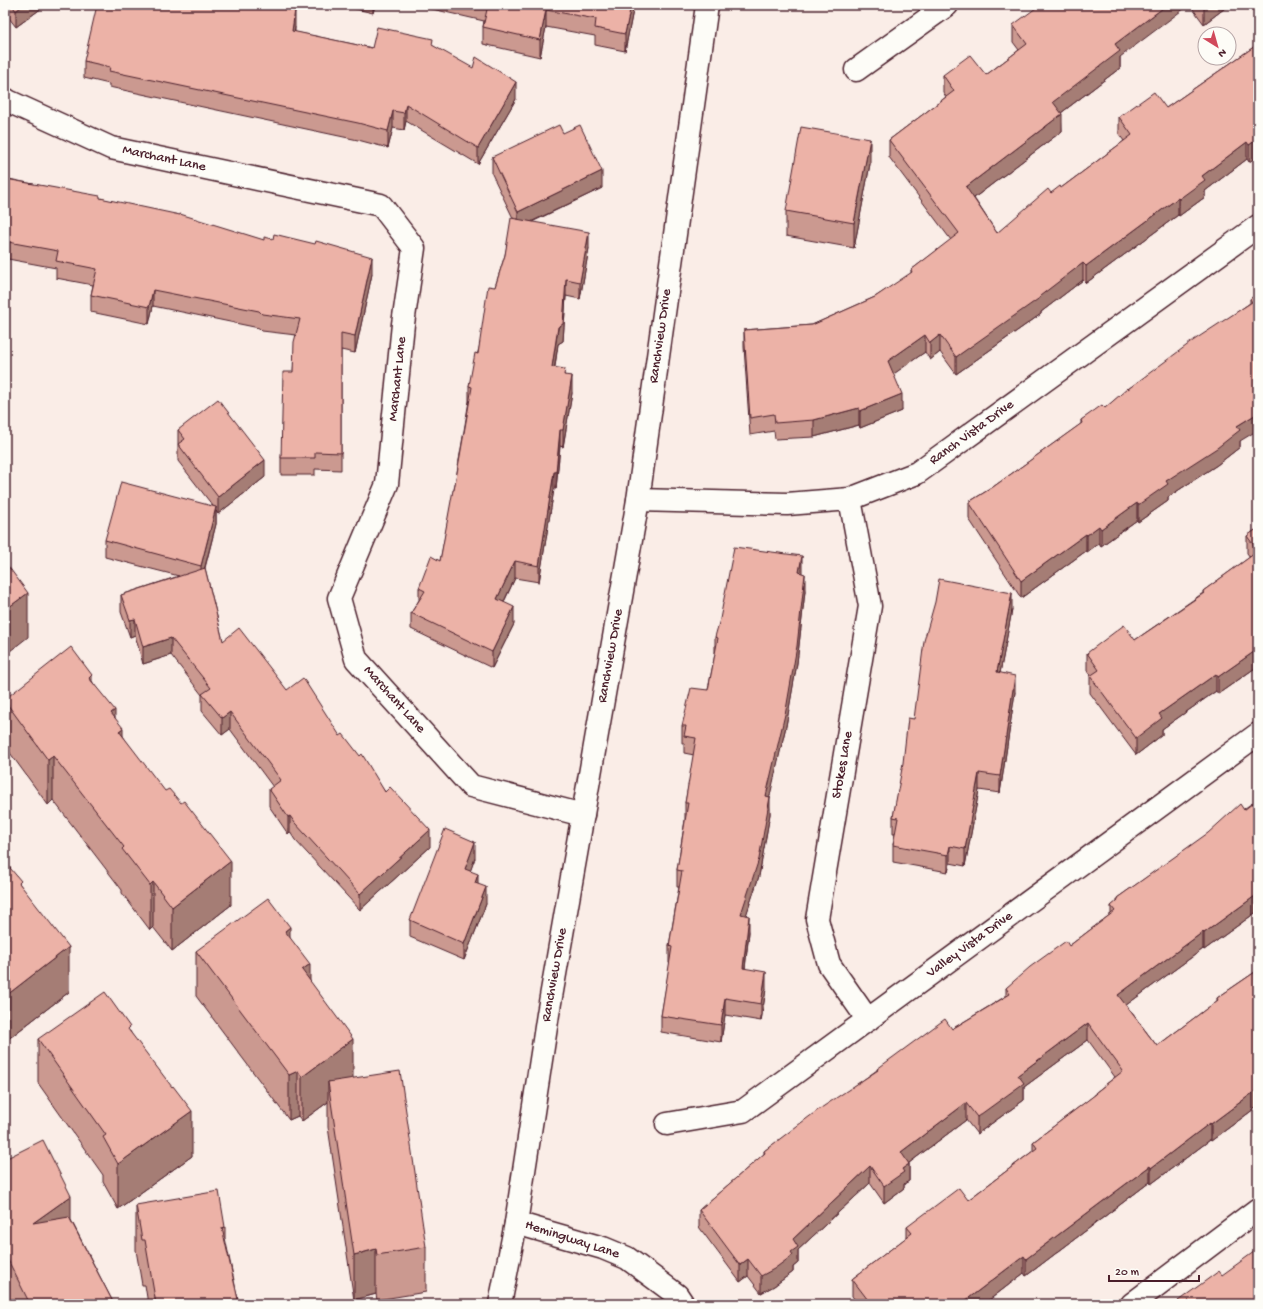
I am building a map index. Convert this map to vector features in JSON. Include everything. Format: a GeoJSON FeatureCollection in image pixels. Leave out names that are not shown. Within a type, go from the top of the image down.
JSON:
{"type":"FeatureCollection","features":[{"type":"Feature","properties":{"kind":"street","name":"Ranchview Drive"},"geometry":{"type":"LineString","coordinates":[[500,1304],[516,1222],[548,1014],[638,500],[707,5]]}},
{"type":"Feature","properties":{"kind":"street"},"geometry":{"type":"LineString","coordinates":[[856,70],[946,5]]}},
{"type":"Feature","properties":{"kind":"street","name":"Marchant Lane"},"geometry":{"type":"LineString","coordinates":[[5,99],[111,148],[382,205],[414,248],[403,324],[387,484],[339,598],[356,659],[471,786],[583,815]]}},
{"type":"Feature","properties":{"kind":"street","name":"Ranch Vista Drive"},"geometry":{"type":"LineString","coordinates":[[638,500],[787,504],[850,499],[917,473],[1258,226]]}},
{"type":"Feature","properties":{"kind":"street","name":"Stokes Lane"},"geometry":{"type":"LineString","coordinates":[[850,499],[870,606],[817,919],[829,964],[868,1020]]}},
{"type":"Feature","properties":{"kind":"street","name":"Valley Vista Drive"},"geometry":{"type":"LineString","coordinates":[[667,1124],[743,1111],[1258,734]]}},
{"type":"Feature","properties":{"kind":"street"},"geometry":{"type":"LineString","coordinates":[[1132,1304],[1258,1209]]}},
{"type":"Feature","properties":{"kind":"street","name":"Hemingway Lane"},"geometry":{"type":"LineString","coordinates":[[516,1222],[603,1248],[627,1258],[677,1295],[683,1304]]}},
{"type":"Feature","properties":{"kind":"building"},"geometry":{"type":"Polygon","coordinates":[[[12,5],[23,5],[16,11],[12,5]]]}},
{"type":"Feature","properties":{"kind":"building"},"geometry":{"type":"Polygon","coordinates":[[[97,5],[271,5],[295,10],[292,31],[372,48],[377,27],[433,39],[432,45],[473,68],[476,57],[516,82],[478,148],[406,104],[404,113],[393,111],[388,131],[358,123],[109,71],[110,67],[84,61],[97,5]]]}},
{"type":"Feature","properties":{"kind":"building"},"geometry":{"type":"Polygon","coordinates":[[[488,5],[631,5],[625,34],[595,28],[596,19],[546,10],[540,40],[483,27],[488,5]]]}},
{"type":"Feature","properties":{"kind":"building"},"geometry":{"type":"Polygon","coordinates":[[[1040,5],[1167,5],[1115,44],[1120,51],[1053,102],[1062,114],[966,187],[997,233],[1048,189],[1051,193],[1060,186],[1061,188],[1132,135],[1119,117],[1154,92],[1166,108],[1226,66],[1237,66],[1237,59],[1258,44],[1258,139],[1249,145],[1247,142],[1202,176],[1205,180],[1179,199],[1178,198],[1086,266],[1083,263],[1040,296],[1041,297],[956,357],[940,335],[930,343],[925,335],[888,361],[902,394],[860,411],[859,408],[814,420],[775,423],[774,414],[750,418],[744,330],[812,325],[875,297],[912,272],[911,270],[959,233],[889,140],[954,91],[943,75],[970,55],[986,75],[1027,44],[1013,25],[1040,5]]]}},
{"type":"Feature","properties":{"kind":"building"},"geometry":{"type":"Polygon","coordinates":[[[559,125],[563,133],[580,125],[602,171],[518,212],[492,157],[559,125]]]}},
{"type":"Feature","properties":{"kind":"building"},"geometry":{"type":"Polygon","coordinates":[[[801,127],[870,139],[854,223],[786,211],[801,127]]]}},
{"type":"Feature","properties":{"kind":"building"},"geometry":{"type":"Polygon","coordinates":[[[5,170],[9,172],[6,179],[100,196],[100,198],[180,214],[264,240],[264,237],[273,239],[274,234],[315,244],[316,241],[372,257],[355,336],[341,333],[341,453],[315,452],[315,458],[281,458],[283,372],[293,372],[294,342],[300,319],[262,314],[259,311],[153,290],[149,307],[91,295],[97,269],[56,261],[58,251],[8,242],[5,249],[5,170]]]}},
{"type":"Feature","properties":{"kind":"building"},"geometry":{"type":"Polygon","coordinates":[[[511,218],[589,232],[580,282],[566,279],[563,324],[558,327],[552,367],[565,369],[564,375],[572,376],[563,430],[560,430],[556,472],[554,472],[539,566],[515,561],[497,599],[514,607],[492,652],[411,613],[425,591],[419,588],[431,556],[440,561],[472,387],[469,386],[475,353],[478,354],[488,286],[495,287],[505,255],[511,218]]]}},
{"type":"Feature","properties":{"kind":"building"},"geometry":{"type":"Polygon","coordinates":[[[1258,293],[1258,413],[1237,426],[1240,430],[1217,448],[1166,481],[1168,484],[1138,505],[1137,503],[1101,529],[1099,526],[1087,535],[1086,534],[1021,581],[969,502],[993,487],[1082,423],[1081,420],[1102,405],[1105,408],[1128,388],[1194,340],[1252,302],[1250,299],[1258,293]]]}},
{"type":"Feature","properties":{"kind":"building"},"geometry":{"type":"Polygon","coordinates":[[[218,399],[265,460],[218,497],[178,444],[185,439],[178,430],[218,399]]]}},
{"type":"Feature","properties":{"kind":"building"},"geometry":{"type":"Polygon","coordinates":[[[121,482],[216,507],[201,566],[105,540],[121,482]]]}},
{"type":"Feature","properties":{"kind":"building"},"geometry":{"type":"Polygon","coordinates":[[[1258,528],[1258,551],[1247,536],[1258,528]]]}},
{"type":"Feature","properties":{"kind":"building"},"geometry":{"type":"Polygon","coordinates":[[[734,547],[802,556],[799,572],[805,574],[797,646],[786,710],[766,796],[770,797],[759,859],[741,914],[749,916],[743,968],[766,972],[761,1004],[725,998],[721,1025],[661,1016],[672,947],[669,946],[682,871],[677,870],[688,803],[685,803],[696,738],[684,736],[686,726],[682,726],[691,688],[708,690],[718,638],[715,637],[734,547]]]}},
{"type":"Feature","properties":{"kind":"building"},"geometry":{"type":"Polygon","coordinates":[[[1258,551],[1258,649],[1218,677],[1216,674],[1159,714],[1162,718],[1136,738],[1090,676],[1099,670],[1087,653],[1124,625],[1135,640],[1204,593],[1203,591],[1258,551]]]}},
{"type":"Feature","properties":{"kind":"building"},"geometry":{"type":"Polygon","coordinates":[[[5,562],[28,593],[5,610],[5,562]]]}},
{"type":"Feature","properties":{"kind":"building"},"geometry":{"type":"Polygon","coordinates":[[[205,568],[223,641],[239,628],[287,690],[303,678],[340,736],[343,734],[360,756],[362,754],[385,792],[390,787],[430,830],[360,894],[290,816],[288,817],[269,789],[281,780],[230,712],[222,718],[202,694],[211,688],[171,638],[143,647],[135,619],[130,620],[121,595],[205,568]]]}},
{"type":"Feature","properties":{"kind":"building"},"geometry":{"type":"Polygon","coordinates":[[[939,579],[1012,593],[997,672],[1015,676],[1000,776],[979,773],[965,849],[950,846],[948,855],[893,845],[898,818],[893,817],[903,763],[908,718],[914,719],[924,641],[935,602],[939,579]]]}},
{"type":"Feature","properties":{"kind":"building"},"geometry":{"type":"Polygon","coordinates":[[[71,647],[92,675],[89,678],[115,710],[111,713],[123,728],[119,731],[165,791],[169,789],[181,803],[184,801],[231,861],[172,907],[153,882],[150,885],[122,849],[124,847],[53,756],[48,760],[5,701],[5,699],[71,647]]]}},
{"type":"Feature","properties":{"kind":"building"},"geometry":{"type":"Polygon","coordinates":[[[1258,799],[1258,900],[1255,896],[1204,933],[1203,932],[1118,995],[1157,1046],[1218,1000],[1217,998],[1258,970],[1258,1089],[1151,1168],[1150,1166],[1026,1259],[1024,1256],[961,1304],[871,1304],[852,1279],[912,1233],[907,1227],[959,1188],[968,1200],[1037,1148],[1033,1142],[1096,1094],[1095,1093],[1123,1071],[1088,1023],[1018,1075],[1024,1083],[977,1117],[966,1103],[901,1152],[909,1164],[902,1169],[904,1172],[884,1186],[870,1166],[793,1239],[798,1247],[791,1252],[793,1255],[774,1269],[761,1276],[748,1259],[740,1265],[699,1210],[765,1153],[764,1151],[818,1110],[878,1070],[877,1069],[945,1019],[952,1029],[1010,994],[1006,988],[1030,967],[1066,941],[1069,946],[1115,911],[1111,906],[1118,900],[1117,898],[1208,833],[1240,804],[1244,810],[1258,799]]]}},
{"type":"Feature","properties":{"kind":"building"},"geometry":{"type":"Polygon","coordinates":[[[445,829],[475,842],[465,869],[478,874],[475,883],[486,887],[464,944],[410,920],[445,829]]]}},
{"type":"Feature","properties":{"kind":"building"},"geometry":{"type":"Polygon","coordinates":[[[5,862],[21,881],[19,883],[69,947],[7,995],[5,992],[5,862]]]}},
{"type":"Feature","properties":{"kind":"building"},"geometry":{"type":"Polygon","coordinates":[[[268,898],[290,927],[285,931],[310,964],[302,970],[353,1039],[302,1077],[298,1071],[289,1075],[196,951],[268,898]]]}},
{"type":"Feature","properties":{"kind":"building"},"geometry":{"type":"Polygon","coordinates":[[[105,992],[130,1027],[128,1029],[192,1111],[118,1164],[103,1137],[106,1135],[38,1039],[105,992]]]}},
{"type":"Feature","properties":{"kind":"building"},"geometry":{"type":"Polygon","coordinates":[[[400,1071],[426,1247],[377,1255],[376,1249],[354,1255],[328,1082],[400,1071]]]}},
{"type":"Feature","properties":{"kind":"building"},"geometry":{"type":"Polygon","coordinates":[[[43,1140],[71,1196],[33,1223],[69,1217],[114,1304],[82,1304],[81,1301],[76,1304],[30,1304],[5,1254],[5,1159],[43,1140]]]}},
{"type":"Feature","properties":{"kind":"building"},"geometry":{"type":"Polygon","coordinates":[[[219,1191],[225,1227],[222,1228],[239,1304],[156,1304],[145,1240],[142,1240],[136,1205],[219,1191]]]}},
{"type":"Feature","properties":{"kind":"building"},"geometry":{"type":"Polygon","coordinates":[[[1258,1249],[1258,1304],[1181,1304],[1178,1301],[1219,1271],[1222,1275],[1258,1249]]]}}]}
